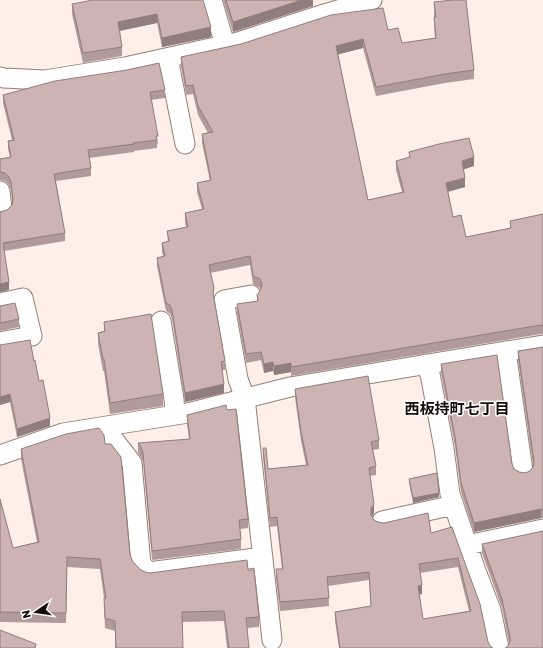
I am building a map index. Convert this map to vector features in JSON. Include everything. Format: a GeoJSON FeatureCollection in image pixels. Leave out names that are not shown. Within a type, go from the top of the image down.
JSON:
{"type":"FeatureCollection","features":[{"type":"Feature","properties":{"kind":"street"},"geometry":{"type":"LineString","coordinates":[[212,0],[225,45]]}},
{"type":"Feature","properties":{"kind":"street"},"geometry":{"type":"LineString","coordinates":[[0,77],[45,80],[125,67],[238,42],[372,0]]}},
{"type":"Feature","properties":{"kind":"street"},"geometry":{"type":"LineString","coordinates":[[168,58],[186,144]]}},
{"type":"Feature","properties":{"kind":"street"},"geometry":{"type":"LineString","coordinates":[[0,192],[2,208],[0,209]]}},
{"type":"Feature","properties":{"kind":"street"},"geometry":{"type":"LineString","coordinates":[[251,295],[224,300],[238,379],[245,398],[272,640]]}},
{"type":"Feature","properties":{"kind":"street"},"geometry":{"type":"LineString","coordinates":[[0,303],[23,298],[32,336],[0,342]]}},
{"type":"Feature","properties":{"kind":"street"},"geometry":{"type":"LineString","coordinates":[[161,321],[174,399],[175,415]]}},
{"type":"Feature","properties":{"kind":"street"},"geometry":{"type":"LineString","coordinates":[[0,455],[63,433],[188,413],[290,387],[543,345]]}},
{"type":"Feature","properties":{"kind":"street"},"geometry":{"type":"LineString","coordinates":[[506,351],[523,471]]}},
{"type":"Feature","properties":{"kind":"street"},"geometry":{"type":"LineString","coordinates":[[424,364],[430,374],[444,448],[450,494],[491,610],[499,648]]}},
{"type":"Feature","properties":{"kind":"street"},"geometry":{"type":"LineString","coordinates":[[104,427],[132,463],[141,564],[149,572],[263,557]]}},
{"type":"Feature","properties":{"kind":"street"},"geometry":{"type":"LineString","coordinates":[[382,521],[454,505]]}},
{"type":"Feature","properties":{"kind":"street"},"geometry":{"type":"LineString","coordinates":[[467,545],[543,529]]}},
{"type":"Feature","properties":{"kind":"building"},"geometry":{"type":"Polygon","coordinates":[[[93,0],[203,0],[211,27],[162,38],[157,14],[118,22],[122,47],[83,53],[72,4],[93,0]]]}},
{"type":"Feature","properties":{"kind":"building"},"geometry":{"type":"Polygon","coordinates":[[[226,0],[302,0],[233,22],[226,0]]]}},
{"type":"Feature","properties":{"kind":"building"},"geometry":{"type":"Polygon","coordinates":[[[466,0],[474,70],[376,87],[363,39],[336,46],[368,200],[404,192],[396,161],[410,157],[409,152],[469,138],[474,157],[462,161],[465,178],[446,183],[453,217],[461,215],[466,237],[511,228],[510,221],[543,214],[543,326],[541,325],[291,367],[291,363],[274,366],[273,362],[264,364],[261,352],[246,354],[237,304],[258,301],[257,295],[262,284],[260,279],[253,276],[250,256],[209,265],[225,361],[221,362],[224,384],[185,393],[172,310],[170,305],[166,303],[157,258],[165,256],[162,243],[169,241],[167,231],[188,227],[185,213],[204,209],[197,183],[211,180],[202,134],[213,132],[198,106],[193,85],[186,86],[181,57],[241,44],[331,15],[383,8],[388,30],[398,28],[402,43],[436,38],[434,2],[466,0]]]}},
{"type":"Feature","properties":{"kind":"building"},"geometry":{"type":"Polygon","coordinates":[[[159,63],[165,90],[150,92],[158,136],[156,136],[157,140],[88,150],[91,168],[54,174],[65,233],[3,243],[9,282],[0,284],[0,212],[7,210],[12,205],[13,199],[9,177],[5,173],[0,172],[0,159],[11,157],[8,141],[14,140],[3,95],[55,81],[127,70],[159,63]]]}},
{"type":"Feature","properties":{"kind":"building"},"geometry":{"type":"Polygon","coordinates":[[[15,303],[19,319],[0,323],[0,306],[15,303]]]}},
{"type":"Feature","properties":{"kind":"building"},"geometry":{"type":"Polygon","coordinates":[[[151,314],[163,394],[110,403],[104,359],[98,333],[105,331],[104,322],[151,314]]]}},
{"type":"Feature","properties":{"kind":"building"},"geometry":{"type":"Polygon","coordinates":[[[30,340],[39,381],[43,380],[50,418],[17,429],[10,394],[0,397],[0,345],[30,340]]]}},
{"type":"Feature","properties":{"kind":"building"},"geometry":{"type":"Polygon","coordinates":[[[543,347],[543,510],[541,509],[474,523],[461,483],[455,437],[441,364],[497,355],[512,464],[514,469],[525,473],[530,471],[533,467],[534,461],[518,351],[543,347]]]}},
{"type":"Feature","properties":{"kind":"building"},"geometry":{"type":"Polygon","coordinates":[[[368,376],[379,440],[371,442],[376,466],[369,468],[374,504],[371,509],[371,515],[374,520],[384,523],[428,513],[431,533],[452,527],[480,604],[488,642],[493,648],[340,648],[335,612],[371,606],[369,572],[327,577],[329,598],[280,602],[276,569],[283,569],[277,517],[270,518],[263,448],[266,448],[268,469],[308,465],[301,432],[295,389],[368,376]],[[458,558],[419,564],[422,585],[418,586],[423,619],[471,611],[458,558]]]}},
{"type":"Feature","properties":{"kind":"building"},"geometry":{"type":"Polygon","coordinates":[[[226,405],[227,410],[236,409],[248,519],[239,520],[241,539],[153,551],[143,453],[138,443],[190,439],[187,415],[226,405]]]}},
{"type":"Feature","properties":{"kind":"building"},"geometry":{"type":"Polygon","coordinates":[[[99,428],[104,435],[105,444],[111,444],[121,457],[130,555],[133,562],[141,570],[150,573],[247,560],[248,570],[254,570],[259,617],[246,618],[249,648],[229,648],[224,611],[182,612],[183,648],[116,648],[115,621],[105,618],[104,598],[106,598],[100,559],[67,557],[66,613],[0,612],[0,499],[13,548],[39,542],[21,449],[66,434],[99,428]]]}},
{"type":"Feature","properties":{"kind":"building"},"geometry":{"type":"Polygon","coordinates":[[[437,473],[439,493],[413,498],[409,479],[437,473]]]}},
{"type":"Feature","properties":{"kind":"building"},"geometry":{"type":"Polygon","coordinates":[[[543,531],[543,648],[505,648],[510,642],[510,637],[502,599],[482,544],[543,531]]]}},
{"type":"Feature","properties":{"kind":"building"},"geometry":{"type":"Polygon","coordinates":[[[0,630],[36,644],[35,648],[0,648],[0,630]]]}},
{"type":"Feature","properties":{"kind":"district","name":"西板持町七丁目"},"geometry":{"type":"Point","coordinates":[457,409]}}]}
